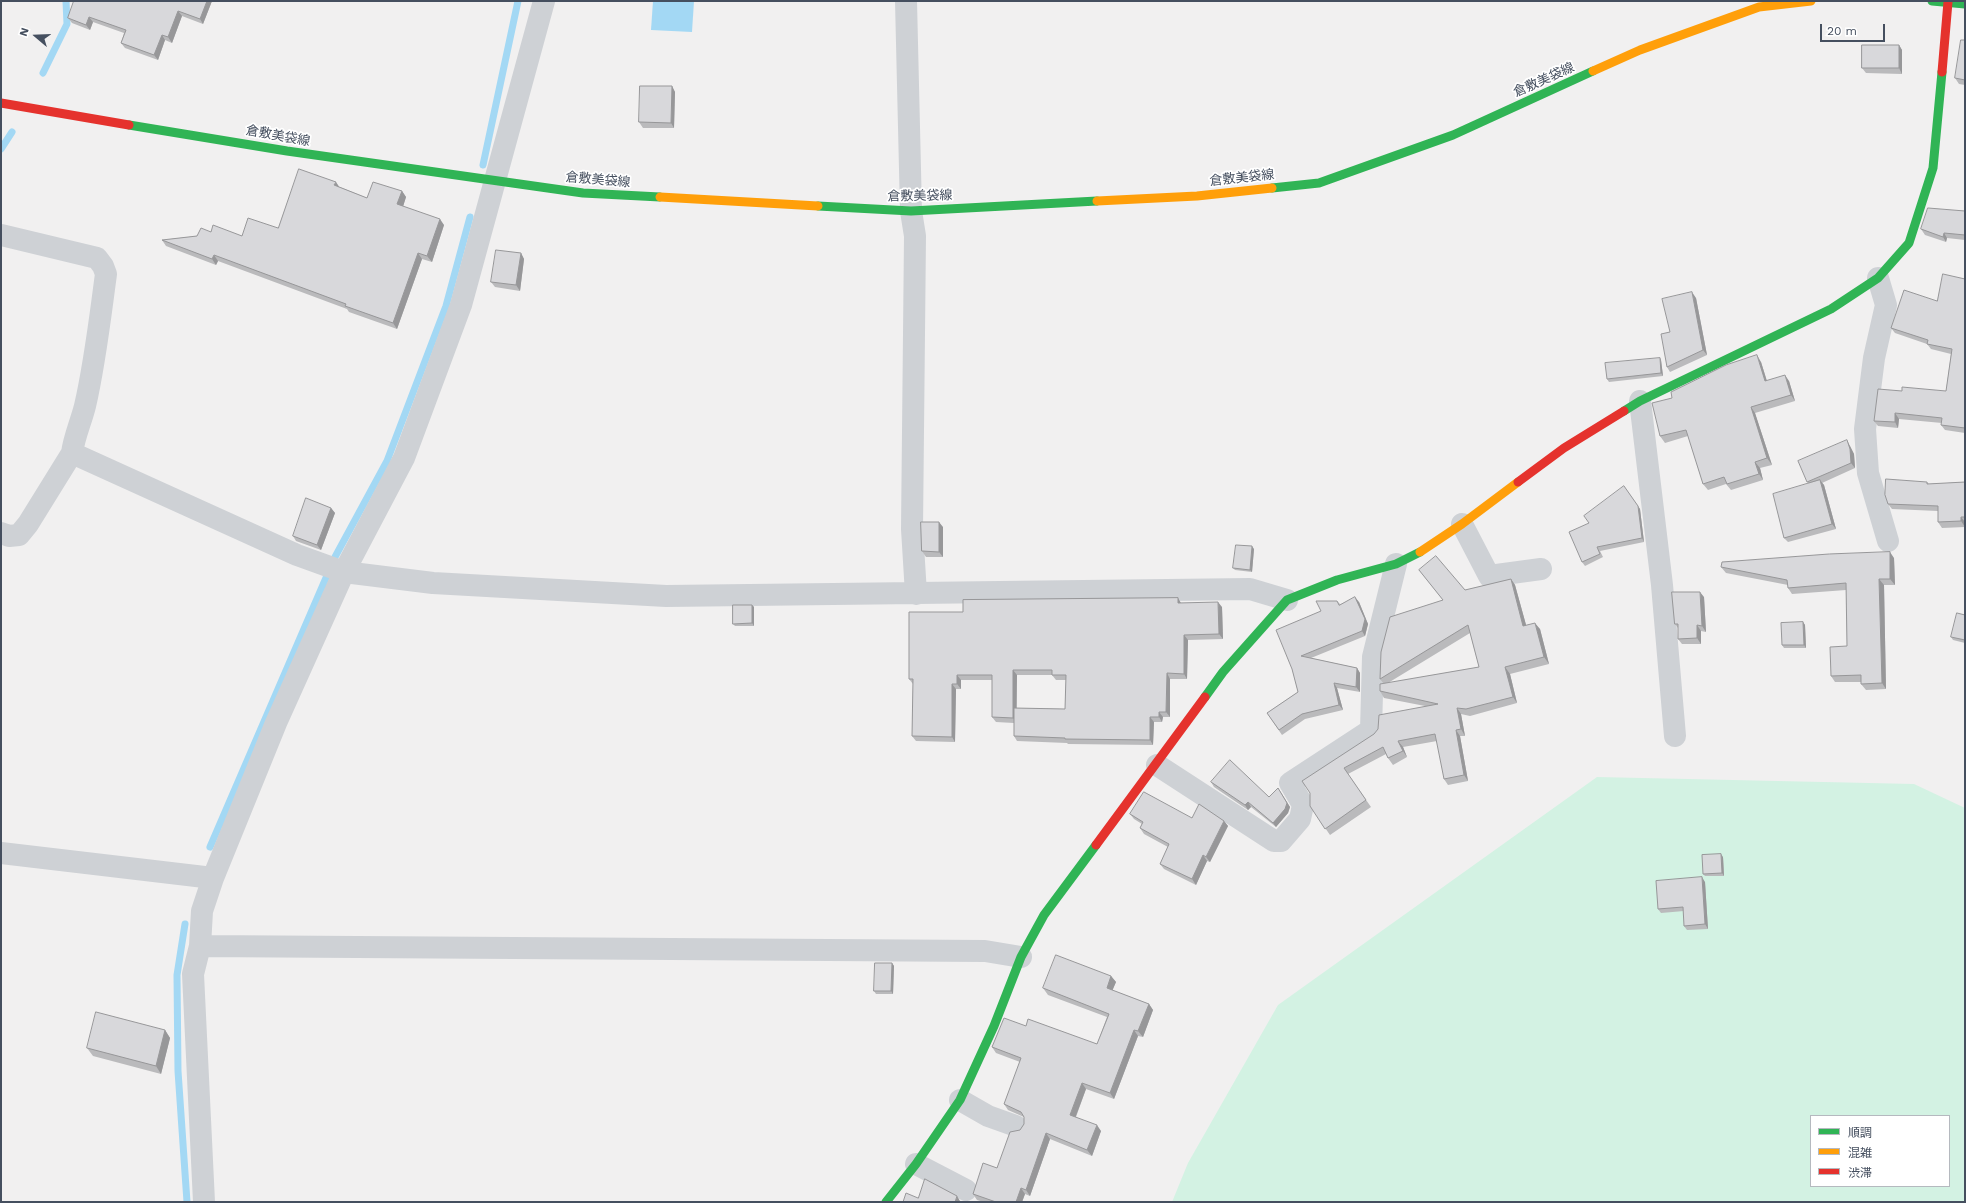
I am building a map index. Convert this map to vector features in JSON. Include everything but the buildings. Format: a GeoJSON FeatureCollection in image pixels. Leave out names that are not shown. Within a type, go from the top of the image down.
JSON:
{"type":"FeatureCollection","features":[{"type":"Feature","properties":{"kind":"main road","name":"倉敷美袋線"},"geometry":{"type":"LineString","coordinates":[[1,103],[287,151],[583,193],[911,211],[1197,196],[1319,183],[1453,135],[1640,50],[1749,5],[1759,7],[1811,1]]}},
{"type":"Feature","properties":{"kind":"main road"},"geometry":{"type":"LineString","coordinates":[[1932,1],[1965,4]]}},
{"type":"Feature","properties":{"kind":"main road"},"geometry":{"type":"LineString","coordinates":[[886,1202],[916,1164],[960,1100],[994,1026],[1021,957],[1044,915],[1157,765],[1223,672],[1287,600],[1336,580],[1396,564],[1413,556],[1462,524],[1564,448],[1640,401],[1831,308],[1878,278],[1909,243],[1933,168],[1948,2]]}},
{"type":"Feature","properties":{"kind":"street"},"geometry":{"type":"LineString","coordinates":[[204,1202],[193,974],[200,946],[202,911],[213,878],[276,723],[335,568],[404,458],[461,305],[544,1]]}},
{"type":"Feature","properties":{"kind":"street"},"geometry":{"type":"LineString","coordinates":[[906,1],[911,211],[915,236],[912,529],[916,594]]}},
{"type":"Feature","properties":{"kind":"street"},"geometry":{"type":"LineString","coordinates":[[1,235],[97,258],[103,266],[106,274],[97,344],[85,407],[73,443],[72,453],[19,536],[9,536],[1,533]]}},
{"type":"Feature","properties":{"kind":"street"},"geometry":{"type":"LineString","coordinates":[[1878,278],[1886,306],[1874,358],[1866,429],[1868,473],[1888,541]]}},
{"type":"Feature","properties":{"kind":"street"},"geometry":{"type":"LineString","coordinates":[[1640,401],[1662,585],[1675,736]]}},
{"type":"Feature","properties":{"kind":"street"},"geometry":{"type":"LineString","coordinates":[[72,453],[297,555],[335,568],[433,583],[666,596],[1250,589],[1287,600]]}},
{"type":"Feature","properties":{"kind":"street"},"geometry":{"type":"LineString","coordinates":[[1462,524],[1489,576],[1541,569]]}},
{"type":"Feature","properties":{"kind":"street"},"geometry":{"type":"LineString","coordinates":[[1157,765],[1274,841],[1281,841],[1300,819],[1303,805],[1290,783],[1371,730],[1373,657],[1396,564]]}},
{"type":"Feature","properties":{"kind":"street"},"geometry":{"type":"LineString","coordinates":[[1,853],[213,878]]}},
{"type":"Feature","properties":{"kind":"street"},"geometry":{"type":"LineString","coordinates":[[200,946],[984,951],[1021,957]]}},
{"type":"Feature","properties":{"kind":"street"},"geometry":{"type":"LineString","coordinates":[[960,1100],[988,1116],[1016,1126]]}},
{"type":"Feature","properties":{"kind":"street"},"geometry":{"type":"LineString","coordinates":[[916,1164],[966,1190]]}},
{"type":"Feature","properties":{"kind":"green space"},"geometry":{"type":"Polygon","coordinates":[[[1597,777],[1914,784],[1965,808],[1965,1202],[1172,1202],[1188,1163],[1278,1005],[1597,777]]]}},
{"type":"Feature","properties":{"kind":"water"},"geometry":{"type":"Polygon","coordinates":[[[653,1],[694,1],[692,32],[651,30],[653,1]]]}},
{"type":"Feature","properties":{"kind":"waterway"},"geometry":{"type":"LineString","coordinates":[[43,73],[67,24],[66,1]]}},
{"type":"Feature","properties":{"kind":"waterway"},"geometry":{"type":"LineString","coordinates":[[483,165],[518,1]]}},
{"type":"Feature","properties":{"kind":"waterway"},"geometry":{"type":"LineString","coordinates":[[1,149],[12,132]]}},
{"type":"Feature","properties":{"kind":"waterway"},"geometry":{"type":"LineString","coordinates":[[210,847],[335,557],[387,461],[446,306],[470,217]]}},
{"type":"Feature","properties":{"kind":"waterway"},"geometry":{"type":"LineString","coordinates":[[185,924],[177,975],[178,1071],[187,1202]]}},
{"type":"Feature","properties":{"kind":"traffic: fast"},"geometry":{"type":"LineString","coordinates":[[1932,1],[1965,4]]}},
{"type":"Feature","properties":{"kind":"traffic: fast"},"geometry":{"type":"LineString","coordinates":[[1272,188],[1319,183],[1453,135],[1593,71]]}},
{"type":"Feature","properties":{"kind":"traffic: fast"},"geometry":{"type":"LineString","coordinates":[[1624,411],[1640,401],[1831,309],[1878,278],[1909,243],[1933,168],[1942,72]]}},
{"type":"Feature","properties":{"kind":"traffic: fast"},"geometry":{"type":"LineString","coordinates":[[129,125],[287,151],[583,193],[660,197]]}},
{"type":"Feature","properties":{"kind":"traffic: fast"},"geometry":{"type":"LineString","coordinates":[[818,206],[911,211],[1097,201]]}},
{"type":"Feature","properties":{"kind":"traffic: fast"},"geometry":{"type":"LineString","coordinates":[[1205,697],[1223,672],[1287,600],[1337,580],[1396,564],[1420,552]]}},
{"type":"Feature","properties":{"kind":"traffic: fast"},"geometry":{"type":"LineString","coordinates":[[886,1202],[916,1164],[960,1100],[994,1026],[1021,957],[1044,915],[1096,845]]}},
{"type":"Feature","properties":{"kind":"traffic: slow"},"geometry":{"type":"LineString","coordinates":[[1593,71],[1640,50],[1759,7],[1811,1]]}},
{"type":"Feature","properties":{"kind":"traffic: slow"},"geometry":{"type":"LineString","coordinates":[[1097,201],[1197,196],[1272,188]]}},
{"type":"Feature","properties":{"kind":"traffic: slow"},"geometry":{"type":"LineString","coordinates":[[660,197],[818,206]]}},
{"type":"Feature","properties":{"kind":"traffic: slow"},"geometry":{"type":"LineString","coordinates":[[1420,552],[1462,524],[1518,482]]}},
{"type":"Feature","properties":{"kind":"traffic: jam"},"geometry":{"type":"LineString","coordinates":[[1942,72],[1948,2]]}},
{"type":"Feature","properties":{"kind":"traffic: jam"},"geometry":{"type":"LineString","coordinates":[[1,103],[129,125]]}},
{"type":"Feature","properties":{"kind":"traffic: jam"},"geometry":{"type":"LineString","coordinates":[[1518,482],[1564,448],[1624,411]]}},
{"type":"Feature","properties":{"kind":"traffic: jam"},"geometry":{"type":"LineString","coordinates":[[1096,845],[1205,697]]}}]}
